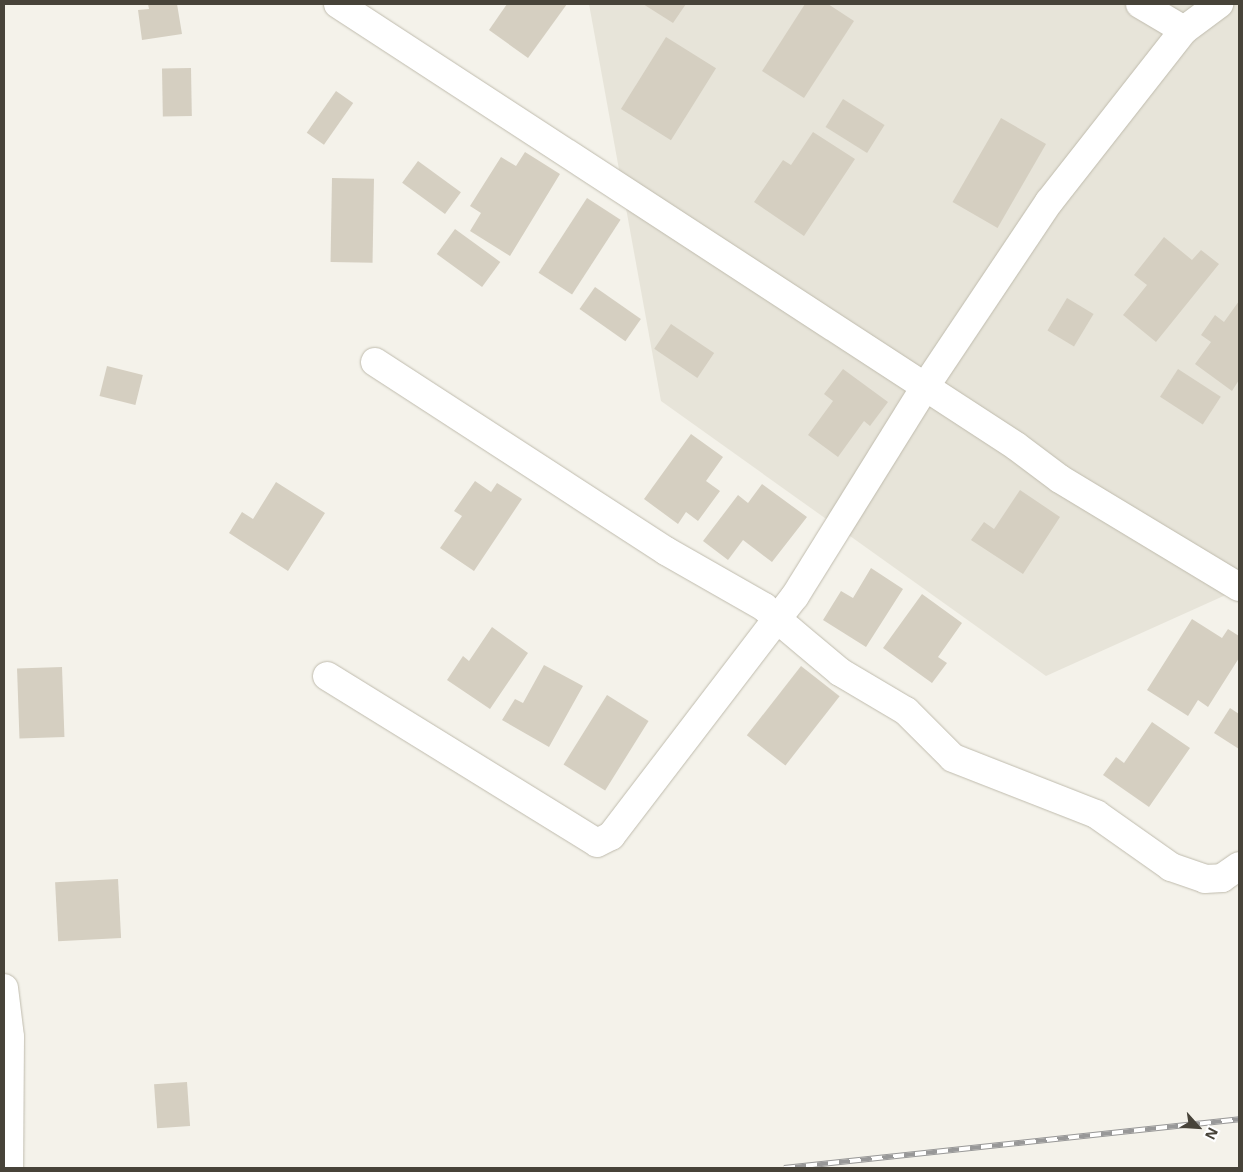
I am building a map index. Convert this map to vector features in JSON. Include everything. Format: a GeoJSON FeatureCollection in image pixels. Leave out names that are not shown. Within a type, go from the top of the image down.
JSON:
{"type":"FeatureCollection","features":[{"type":"Feature","properties":{"kind":"street"},"geometry":{"type":"LineString","coordinates":[[338,4],[1016,446],[1060,479],[1239,587]]}},
{"type":"Feature","properties":{"kind":"street"},"geometry":{"type":"LineString","coordinates":[[1140,4],[1184,30]]}},
{"type":"Feature","properties":{"kind":"street"},"geometry":{"type":"LineString","coordinates":[[327,676],[596,844],[611,836],[795,596],[925,387],[1049,202],[1184,30],[1219,4]]}},
{"type":"Feature","properties":{"kind":"street"},"geometry":{"type":"LineString","coordinates":[[375,362],[666,551],[764,607],[840,672],[906,711],[952,758],[1096,814],[1171,867],[1205,879],[1222,878],[1239,866]]}},
{"type":"Feature","properties":{"kind":"street"},"geometry":{"type":"LineString","coordinates":[[4,988],[10,1036],[9,1168]]}},
{"type":"Feature","properties":{"kind":"shaded area"},"geometry":{"type":"Polygon","coordinates":[[[589,4],[1239,4],[1239,589],[1046,676],[661,401],[589,4]]]}},
{"type":"Feature","properties":{"kind":"building"},"geometry":{"type":"Polygon","coordinates":[[[148,4],[177,4],[182,34],[142,40],[138,10],[149,9],[148,4]]]}},
{"type":"Feature","properties":{"kind":"building"},"geometry":{"type":"Polygon","coordinates":[[[507,4],[567,4],[528,58],[489,30],[507,4]]]}},
{"type":"Feature","properties":{"kind":"building"},"geometry":{"type":"Polygon","coordinates":[[[643,4],[686,4],[673,23],[643,4]]]}},
{"type":"Feature","properties":{"kind":"building"},"geometry":{"type":"Polygon","coordinates":[[[805,4],[828,4],[854,21],[804,98],[762,71],[805,4]]]}},
{"type":"Feature","properties":{"kind":"building"},"geometry":{"type":"Polygon","coordinates":[[[666,37],[716,68],[671,140],[621,109],[666,37]]]}},
{"type":"Feature","properties":{"kind":"building"},"geometry":{"type":"Polygon","coordinates":[[[191,68],[192,116],[163,116],[162,69],[191,68]]]}},
{"type":"Feature","properties":{"kind":"building"},"geometry":{"type":"Polygon","coordinates":[[[336,91],[353,103],[324,145],[307,133],[336,91]]]}},
{"type":"Feature","properties":{"kind":"building"},"geometry":{"type":"Polygon","coordinates":[[[843,99],[885,125],[867,153],[826,127],[843,99]]]}},
{"type":"Feature","properties":{"kind":"building"},"geometry":{"type":"Polygon","coordinates":[[[1001,118],[1046,144],[998,228],[952,202],[1001,118]]]}},
{"type":"Feature","properties":{"kind":"building"},"geometry":{"type":"Polygon","coordinates":[[[813,132],[855,159],[804,236],[754,202],[783,160],[791,165],[813,132]]]}},
{"type":"Feature","properties":{"kind":"building"},"geometry":{"type":"Polygon","coordinates":[[[525,152],[560,174],[510,256],[470,231],[481,213],[470,206],[501,157],[516,166],[525,152]]]}},
{"type":"Feature","properties":{"kind":"building"},"geometry":{"type":"Polygon","coordinates":[[[418,161],[461,192],[445,214],[402,183],[418,161]]]}},
{"type":"Feature","properties":{"kind":"building"},"geometry":{"type":"Polygon","coordinates":[[[332,178],[374,179],[373,263],[331,262],[332,178]]]}},
{"type":"Feature","properties":{"kind":"building"},"geometry":{"type":"Polygon","coordinates":[[[587,198],[621,220],[572,294],[539,273],[587,198]]]}},
{"type":"Feature","properties":{"kind":"building"},"geometry":{"type":"Polygon","coordinates":[[[455,229],[500,262],[482,287],[437,254],[455,229]]]}},
{"type":"Feature","properties":{"kind":"building"},"geometry":{"type":"Polygon","coordinates":[[[1164,237],[1192,260],[1201,250],[1219,264],[1156,342],[1123,315],[1147,285],[1134,275],[1164,237]]]}},
{"type":"Feature","properties":{"kind":"building"},"geometry":{"type":"Polygon","coordinates":[[[595,287],[641,319],[625,341],[580,309],[595,287]]]}},
{"type":"Feature","properties":{"kind":"building"},"geometry":{"type":"Polygon","coordinates":[[[1067,298],[1094,314],[1074,347],[1047,331],[1067,298]]]}},
{"type":"Feature","properties":{"kind":"building"},"geometry":{"type":"Polygon","coordinates":[[[1239,301],[1239,380],[1232,391],[1195,364],[1211,342],[1201,335],[1215,315],[1224,322],[1239,301]]]}},
{"type":"Feature","properties":{"kind":"building"},"geometry":{"type":"Polygon","coordinates":[[[671,324],[714,353],[697,378],[654,349],[671,324]]]}},
{"type":"Feature","properties":{"kind":"building"},"geometry":{"type":"Polygon","coordinates":[[[107,366],[143,375],[135,405],[100,396],[107,366]]]}},
{"type":"Feature","properties":{"kind":"building"},"geometry":{"type":"Polygon","coordinates":[[[843,369],[888,402],[870,426],[864,421],[838,457],[808,435],[833,401],[824,394],[843,369]]]}},
{"type":"Feature","properties":{"kind":"building"},"geometry":{"type":"Polygon","coordinates":[[[1178,369],[1221,397],[1203,424],[1160,397],[1178,369]]]}},
{"type":"Feature","properties":{"kind":"building"},"geometry":{"type":"Polygon","coordinates":[[[691,434],[723,457],[706,481],[720,491],[698,521],[686,512],[678,524],[644,499],[691,434]]]}},
{"type":"Feature","properties":{"kind":"building"},"geometry":{"type":"Polygon","coordinates":[[[475,481],[491,492],[497,483],[522,499],[474,571],[440,548],[462,516],[454,511],[475,481]]]}},
{"type":"Feature","properties":{"kind":"building"},"geometry":{"type":"Polygon","coordinates":[[[276,482],[325,513],[288,571],[229,533],[242,512],[253,519],[276,482]]]}},
{"type":"Feature","properties":{"kind":"building"},"geometry":{"type":"Polygon","coordinates":[[[762,484],[807,517],[772,562],[743,540],[728,560],[703,541],[738,495],[748,503],[762,484]]]}},
{"type":"Feature","properties":{"kind":"building"},"geometry":{"type":"Polygon","coordinates":[[[1020,490],[1060,517],[1023,574],[971,540],[984,522],[994,529],[1020,490]]]}},
{"type":"Feature","properties":{"kind":"building"},"geometry":{"type":"Polygon","coordinates":[[[871,568],[903,589],[866,647],[823,620],[841,591],[853,598],[871,568]]]}},
{"type":"Feature","properties":{"kind":"building"},"geometry":{"type":"Polygon","coordinates":[[[922,594],[962,623],[938,657],[947,663],[932,683],[883,648],[922,594]]]}},
{"type":"Feature","properties":{"kind":"building"},"geometry":{"type":"Polygon","coordinates":[[[1192,619],[1222,638],[1228,629],[1239,636],[1239,658],[1208,707],[1198,700],[1188,716],[1147,690],[1192,619]]]}},
{"type":"Feature","properties":{"kind":"building"},"geometry":{"type":"Polygon","coordinates":[[[492,627],[528,653],[490,709],[447,680],[463,656],[469,661],[492,627]]]}},
{"type":"Feature","properties":{"kind":"building"},"geometry":{"type":"Polygon","coordinates":[[[544,665],[583,686],[549,747],[502,720],[515,699],[523,703],[544,665]]]}},
{"type":"Feature","properties":{"kind":"building"},"geometry":{"type":"Polygon","coordinates":[[[801,666],[840,696],[785,766],[747,735],[801,666]]]}},
{"type":"Feature","properties":{"kind":"building"},"geometry":{"type":"Polygon","coordinates":[[[62,667],[64,737],[19,739],[17,669],[62,667]]]}},
{"type":"Feature","properties":{"kind":"building"},"geometry":{"type":"Polygon","coordinates":[[[607,695],[649,721],[605,791],[564,765],[607,695]]]}},
{"type":"Feature","properties":{"kind":"building"},"geometry":{"type":"Polygon","coordinates":[[[1230,708],[1239,714],[1239,749],[1214,733],[1230,708]]]}},
{"type":"Feature","properties":{"kind":"building"},"geometry":{"type":"Polygon","coordinates":[[[1152,722],[1190,748],[1149,807],[1103,775],[1116,757],[1124,763],[1152,722]]]}},
{"type":"Feature","properties":{"kind":"building"},"geometry":{"type":"Polygon","coordinates":[[[118,879],[121,938],[58,941],[55,882],[118,879]]]}},
{"type":"Feature","properties":{"kind":"building"},"geometry":{"type":"Polygon","coordinates":[[[187,1082],[190,1126],[157,1128],[154,1084],[187,1082]]]}},
{"type":"Feature","properties":{"kind":"railway"},"geometry":{"type":"LineString","coordinates":[[784,1168],[1239,1119]]}}]}
